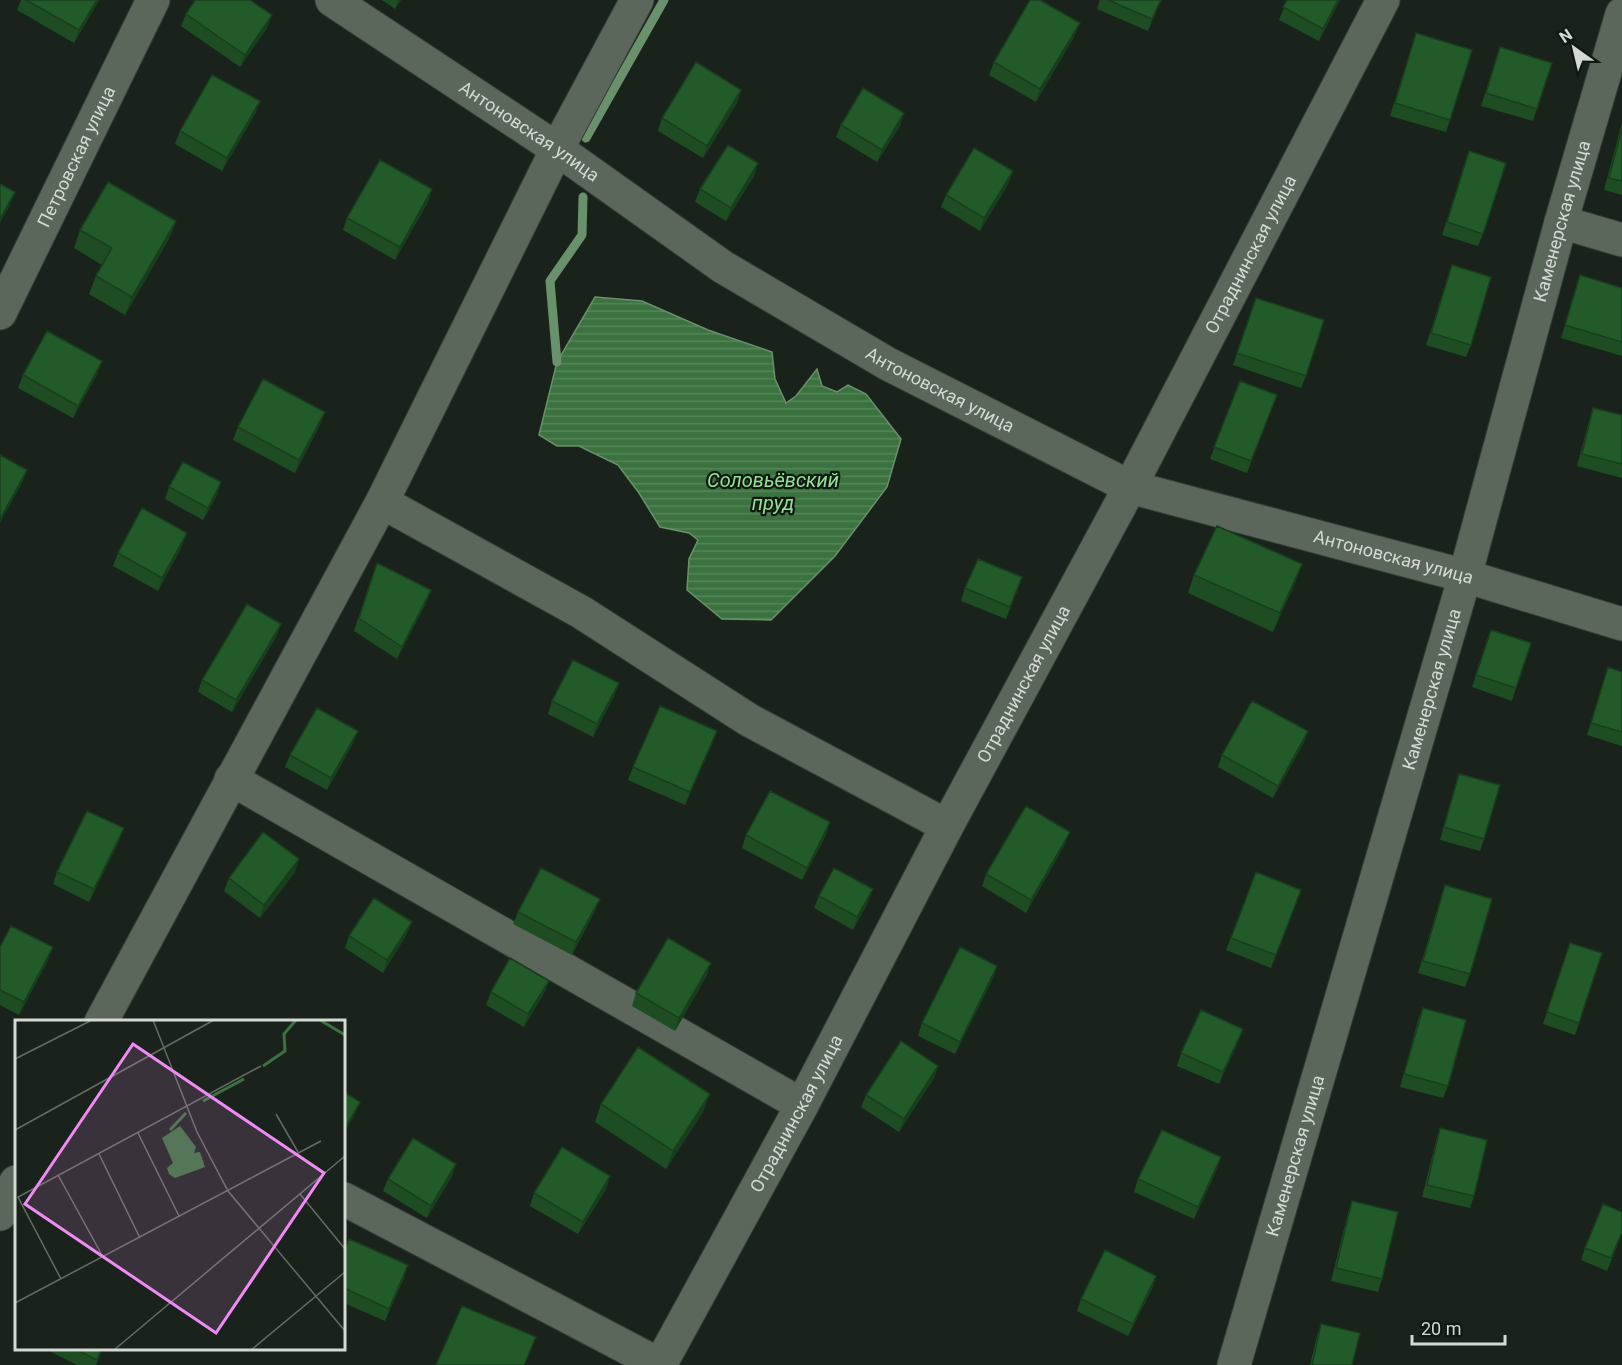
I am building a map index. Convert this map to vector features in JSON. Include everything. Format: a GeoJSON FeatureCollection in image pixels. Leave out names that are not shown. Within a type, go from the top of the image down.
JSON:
{"type":"FeatureCollection","features":[{"type":"Feature","properties":{"kind":"street","name":"Петровская улица"},"geometry":{"type":"LineString","coordinates":[[0,313],[153,0]]}},
{"type":"Feature","properties":{"kind":"street","name":"Антоновская улица"},"geometry":{"type":"LineString","coordinates":[[332,0],[557,149],[723,267],[888,364],[1130,487],[1465,576],[1622,624]]}},
{"type":"Feature","properties":{"kind":"street"},"geometry":{"type":"LineString","coordinates":[[102,1020],[382,502],[557,149],[637,0]]}},
{"type":"Feature","properties":{"kind":"street","name":"Отраднинская улица"},"geometry":{"type":"LineString","coordinates":[[660,1365],[802,1105],[947,826],[1130,487],[1383,0]]}},
{"type":"Feature","properties":{"kind":"street","name":"Каменерская улица"},"geometry":{"type":"LineString","coordinates":[[1234,1365],[1465,576],[1561,222],[1622,14]]}},
{"type":"Feature","properties":{"kind":"street"},"geometry":{"type":"LineString","coordinates":[[1561,222],[1622,240]]}},
{"type":"Feature","properties":{"kind":"street"},"geometry":{"type":"LineString","coordinates":[[382,502],[581,612],[749,720],[947,826]]}},
{"type":"Feature","properties":{"kind":"street"},"geometry":{"type":"LineString","coordinates":[[231,779],[802,1105]]}},
{"type":"Feature","properties":{"kind":"street"},"geometry":{"type":"LineString","coordinates":[[0,1214],[15,1184]]}},
{"type":"Feature","properties":{"kind":"street"},"geometry":{"type":"LineString","coordinates":[[345,1200],[660,1365]]}},
{"type":"Feature","properties":{"kind":"water","name":"Соловьёвский пруд"},"geometry":{"type":"Polygon","coordinates":[[[595,297],[642,301],[708,330],[772,352],[775,379],[786,403],[796,396],[817,369],[822,386],[837,392],[848,385],[866,394],[901,439],[887,487],[835,556],[771,620],[722,619],[687,590],[689,559],[698,540],[689,533],[660,527],[618,465],[579,446],[557,446],[539,435],[557,362],[595,297]]]}},
{"type":"Feature","properties":{"kind":"building"},"geometry":{"type":"Polygon","coordinates":[[[26,0],[97,0],[79,30],[26,0]]]}},
{"type":"Feature","properties":{"kind":"building"},"geometry":{"type":"Polygon","coordinates":[[[195,0],[250,0],[272,15],[245,55],[186,14],[195,0]]]}},
{"type":"Feature","properties":{"kind":"building"},"geometry":{"type":"Polygon","coordinates":[[[1030,0],[1040,0],[1080,23],[1040,89],[994,62],[1030,0]]]}},
{"type":"Feature","properties":{"kind":"building"},"geometry":{"type":"Polygon","coordinates":[[[1108,0],[1161,0],[1152,19],[1108,0]]]}},
{"type":"Feature","properties":{"kind":"building"},"geometry":{"type":"Polygon","coordinates":[[[1287,0],[1338,0],[1323,29],[1283,7],[1287,0]]]}},
{"type":"Feature","properties":{"kind":"building"},"geometry":{"type":"Polygon","coordinates":[[[1416,33],[1472,50],[1450,120],[1395,103],[1416,33]]]}},
{"type":"Feature","properties":{"kind":"building"},"geometry":{"type":"Polygon","coordinates":[[[1500,47],[1552,63],[1537,109],[1486,93],[1500,47]]]}},
{"type":"Feature","properties":{"kind":"building"},"geometry":{"type":"Polygon","coordinates":[[[696,62],[741,90],[707,146],[662,118],[696,62]]]}},
{"type":"Feature","properties":{"kind":"building"},"geometry":{"type":"Polygon","coordinates":[[[212,75],[260,101],[227,158],[180,131],[212,75]]]}},
{"type":"Feature","properties":{"kind":"building"},"geometry":{"type":"Polygon","coordinates":[[[863,88],[904,113],[882,150],[841,125],[863,88]]]}},
{"type":"Feature","properties":{"kind":"building"},"geometry":{"type":"Polygon","coordinates":[[[1622,128],[1622,181],[1609,178],[1622,128]]]}},
{"type":"Feature","properties":{"kind":"building"},"geometry":{"type":"Polygon","coordinates":[[[728,145],[758,163],[731,208],[700,189],[728,145]]]}},
{"type":"Feature","properties":{"kind":"building"},"geometry":{"type":"Polygon","coordinates":[[[974,148],[1013,171],[984,218],[946,195],[974,148]]]}},
{"type":"Feature","properties":{"kind":"building"},"geometry":{"type":"Polygon","coordinates":[[[1469,151],[1506,163],[1483,234],[1447,222],[1469,151]]]}},
{"type":"Feature","properties":{"kind":"building"},"geometry":{"type":"Polygon","coordinates":[[[380,160],[432,189],[400,247],[347,218],[380,160]]]}},
{"type":"Feature","properties":{"kind":"building"},"geometry":{"type":"Polygon","coordinates":[[[108,182],[176,221],[132,297],[96,276],[112,248],[80,230],[108,182]]]}},
{"type":"Feature","properties":{"kind":"building"},"geometry":{"type":"Polygon","coordinates":[[[0,184],[15,192],[0,219],[0,184]]]}},
{"type":"Feature","properties":{"kind":"building"},"geometry":{"type":"Polygon","coordinates":[[[1452,265],[1491,277],[1471,345],[1431,333],[1452,265]]]}},
{"type":"Feature","properties":{"kind":"building"},"geometry":{"type":"Polygon","coordinates":[[[1580,275],[1622,288],[1622,342],[1565,325],[1580,275]]]}},
{"type":"Feature","properties":{"kind":"building"},"geometry":{"type":"Polygon","coordinates":[[[1256,298],[1324,320],[1306,376],[1237,353],[1256,298]]]}},
{"type":"Feature","properties":{"kind":"building"},"geometry":{"type":"Polygon","coordinates":[[[47,331],[102,361],[78,406],[23,375],[47,331]]]}},
{"type":"Feature","properties":{"kind":"building"},"geometry":{"type":"Polygon","coordinates":[[[263,379],[325,412],[299,460],[238,427],[263,379]]]}},
{"type":"Feature","properties":{"kind":"building"},"geometry":{"type":"Polygon","coordinates":[[[1240,381],[1277,395],[1251,461],[1214,447],[1240,381]]]}},
{"type":"Feature","properties":{"kind":"building"},"geometry":{"type":"Polygon","coordinates":[[[1593,408],[1622,415],[1622,464],[1582,454],[1593,408]]]}},
{"type":"Feature","properties":{"kind":"building"},"geometry":{"type":"Polygon","coordinates":[[[0,455],[27,470],[0,519],[0,455]]]}},
{"type":"Feature","properties":{"kind":"building"},"geometry":{"type":"Polygon","coordinates":[[[183,462],[221,482],[208,508],[169,487],[183,462]]]}},
{"type":"Feature","properties":{"kind":"building"},"geometry":{"type":"Polygon","coordinates":[[[142,508],[187,533],[162,578],[118,553],[142,508]]]}},
{"type":"Feature","properties":{"kind":"building"},"geometry":{"type":"Polygon","coordinates":[[[1217,526],[1302,564],[1280,613],[1194,575],[1217,526]]]}},
{"type":"Feature","properties":{"kind":"building"},"geometry":{"type":"Polygon","coordinates":[[[978,559],[1022,577],[1010,607],[965,588],[978,559]]]}},
{"type":"Feature","properties":{"kind":"building"},"geometry":{"type":"Polygon","coordinates":[[[377,563],[431,590],[402,647],[359,618],[377,563]]]}},
{"type":"Feature","properties":{"kind":"building"},"geometry":{"type":"Polygon","coordinates":[[[247,604],[281,624],[236,700],[202,680],[247,604]]]}},
{"type":"Feature","properties":{"kind":"building"},"geometry":{"type":"Polygon","coordinates":[[[1491,630],[1531,643],[1516,688],[1476,675],[1491,630]]]}},
{"type":"Feature","properties":{"kind":"building"},"geometry":{"type":"Polygon","coordinates":[[[573,660],[619,683],[597,724],[552,701],[573,660]]]}},
{"type":"Feature","properties":{"kind":"building"},"geometry":{"type":"Polygon","coordinates":[[[1608,667],[1622,672],[1622,732],[1591,723],[1608,667]]]}},
{"type":"Feature","properties":{"kind":"building"},"geometry":{"type":"Polygon","coordinates":[[[1252,701],[1308,731],[1278,786],[1222,755],[1252,701]]]}},
{"type":"Feature","properties":{"kind":"building"},"geometry":{"type":"Polygon","coordinates":[[[660,706],[717,731],[690,792],[633,767],[660,706]]]}},
{"type":"Feature","properties":{"kind":"building"},"geometry":{"type":"Polygon","coordinates":[[[317,708],[358,731],[331,778],[290,755],[317,708]]]}},
{"type":"Feature","properties":{"kind":"building"},"geometry":{"type":"Polygon","coordinates":[[[1459,774],[1500,785],[1484,839],[1444,827],[1459,774]]]}},
{"type":"Feature","properties":{"kind":"building"},"geometry":{"type":"Polygon","coordinates":[[[770,791],[830,822],[807,868],[746,835],[770,791]]]}},
{"type":"Feature","properties":{"kind":"building"},"geometry":{"type":"Polygon","coordinates":[[[1026,806],[1070,832],[1031,900],[986,874],[1026,806]]]}},
{"type":"Feature","properties":{"kind":"building"},"geometry":{"type":"Polygon","coordinates":[[[87,811],[124,828],[94,889],[57,872],[87,811]]]}},
{"type":"Feature","properties":{"kind":"building"},"geometry":{"type":"Polygon","coordinates":[[[263,832],[299,859],[264,905],[229,878],[263,832]]]}},
{"type":"Feature","properties":{"kind":"building"},"geometry":{"type":"Polygon","coordinates":[[[541,868],[600,899],[576,942],[518,912],[541,868]]]}},
{"type":"Feature","properties":{"kind":"building"},"geometry":{"type":"Polygon","coordinates":[[[834,868],[873,889],[857,917],[819,896],[834,868]]]}},
{"type":"Feature","properties":{"kind":"building"},"geometry":{"type":"Polygon","coordinates":[[[1256,872],[1301,890],[1276,955],[1231,938],[1256,872]]]}},
{"type":"Feature","properties":{"kind":"building"},"geometry":{"type":"Polygon","coordinates":[[[1445,885],[1492,899],[1470,974],[1423,961],[1445,885]]]}},
{"type":"Feature","properties":{"kind":"building"},"geometry":{"type":"Polygon","coordinates":[[[374,898],[412,922],[387,960],[349,936],[374,898]]]}},
{"type":"Feature","properties":{"kind":"building"},"geometry":{"type":"Polygon","coordinates":[[[11,926],[53,947],[24,1002],[0,990],[0,947],[11,926]]]}},
{"type":"Feature","properties":{"kind":"building"},"geometry":{"type":"Polygon","coordinates":[[[668,938],[711,963],[679,1018],[636,993],[668,938]]]}},
{"type":"Feature","properties":{"kind":"building"},"geometry":{"type":"Polygon","coordinates":[[[1570,943],[1602,953],[1579,1023],[1547,1012],[1570,943]]]}},
{"type":"Feature","properties":{"kind":"building"},"geometry":{"type":"Polygon","coordinates":[[[960,947],[997,966],[960,1042],[922,1023],[960,947]]]}},
{"type":"Feature","properties":{"kind":"building"},"geometry":{"type":"Polygon","coordinates":[[[510,958],[549,981],[528,1014],[491,992],[510,958]]]}},
{"type":"Feature","properties":{"kind":"building"},"geometry":{"type":"Polygon","coordinates":[[[1423,1008],[1466,1020],[1448,1086],[1404,1074],[1423,1008]]]}},
{"type":"Feature","properties":{"kind":"building"},"geometry":{"type":"Polygon","coordinates":[[[1201,1010],[1243,1029],[1223,1072],[1181,1053],[1201,1010]]]}},
{"type":"Feature","properties":{"kind":"building"},"geometry":{"type":"Polygon","coordinates":[[[901,1041],[938,1066],[904,1119],[866,1095],[901,1041]]]}},
{"type":"Feature","properties":{"kind":"building"},"geometry":{"type":"Polygon","coordinates":[[[638,1047],[710,1094],[673,1151],[601,1104],[638,1047]]]}},
{"type":"Feature","properties":{"kind":"building"},"geometry":{"type":"Polygon","coordinates":[[[345,1093],[360,1102],[345,1128],[345,1093]]]}},
{"type":"Feature","properties":{"kind":"building"},"geometry":{"type":"Polygon","coordinates":[[[1440,1128],[1487,1140],[1474,1196],[1427,1185],[1440,1128]]]}},
{"type":"Feature","properties":{"kind":"building"},"geometry":{"type":"Polygon","coordinates":[[[1162,1130],[1221,1157],[1198,1207],[1138,1179],[1162,1130]]]}},
{"type":"Feature","properties":{"kind":"building"},"geometry":{"type":"Polygon","coordinates":[[[413,1138],[456,1164],[431,1206],[388,1179],[413,1138]]]}},
{"type":"Feature","properties":{"kind":"building"},"geometry":{"type":"Polygon","coordinates":[[[562,1147],[610,1176],[583,1222],[534,1193],[562,1147]]]}},
{"type":"Feature","properties":{"kind":"building"},"geometry":{"type":"Polygon","coordinates":[[[1352,1201],[1398,1212],[1382,1279],[1336,1268],[1352,1201]]]}},
{"type":"Feature","properties":{"kind":"building"},"geometry":{"type":"Polygon","coordinates":[[[1603,1204],[1622,1212],[1622,1232],[1611,1258],[1585,1248],[1603,1204]]]}},
{"type":"Feature","properties":{"kind":"building"},"geometry":{"type":"Polygon","coordinates":[[[349,1239],[408,1265],[389,1309],[345,1288],[345,1249],[349,1239]]]}},
{"type":"Feature","properties":{"kind":"building"},"geometry":{"type":"Polygon","coordinates":[[[1105,1250],[1156,1276],[1133,1324],[1081,1299],[1105,1250]]]}},
{"type":"Feature","properties":{"kind":"building"},"geometry":{"type":"Polygon","coordinates":[[[462,1306],[536,1337],[524,1365],[436,1365],[462,1306]]]}},
{"type":"Feature","properties":{"kind":"building"},"geometry":{"type":"Polygon","coordinates":[[[1321,1324],[1360,1333],[1352,1365],[1312,1365],[1321,1324]]]}},
{"type":"Feature","properties":{"kind":"building"},"geometry":{"type":"Polygon","coordinates":[[[77,1350],[101,1350],[97,1360],[77,1350]]]}},
{"type":"Feature","properties":{"kind":"waterway"},"geometry":{"type":"LineString","coordinates":[[586,138],[664,0]]}},
{"type":"Feature","properties":{"kind":"waterway"},"geometry":{"type":"LineString","coordinates":[[557,362],[550,281],[582,235],[583,197]]}}]}
